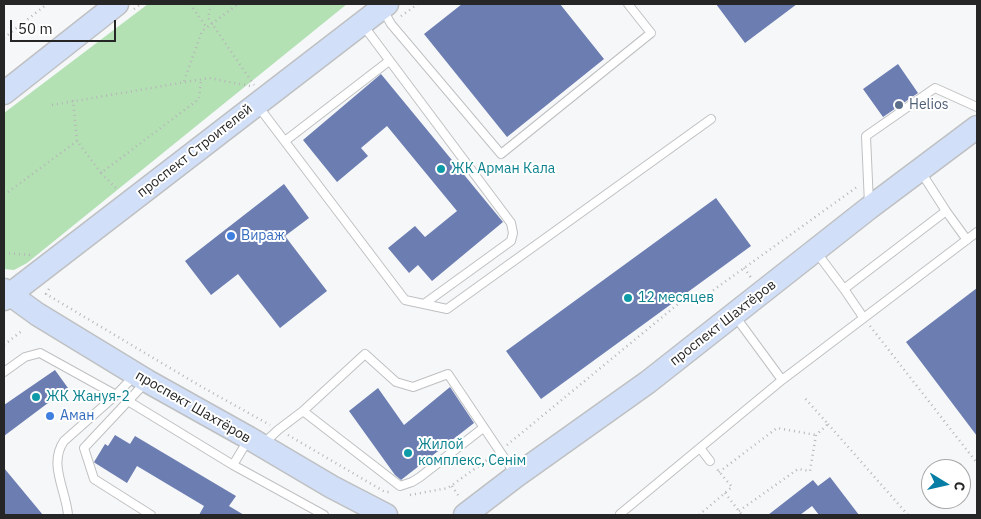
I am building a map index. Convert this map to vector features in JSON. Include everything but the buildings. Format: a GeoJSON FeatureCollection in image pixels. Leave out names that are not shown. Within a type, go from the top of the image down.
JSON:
{"type":"FeatureCollection","features":[{"type":"Feature","properties":{"kind":"main road"},"geometry":{"type":"LineString","coordinates":[[4,92],[117,4]]}},
{"type":"Feature","properties":{"kind":"main road","name":"проспект Строителей"},"geometry":{"type":"LineString","coordinates":[[6,295],[384,6]]}},
{"type":"Feature","properties":{"kind":"main road","name":"проспект Шахтёров"},"geometry":{"type":"LineString","coordinates":[[465,515],[516,476],[648,382],[869,208],[977,127]]}},
{"type":"Feature","properties":{"kind":"main road","name":"проспект Шахтёров"},"geometry":{"type":"LineString","coordinates":[[6,295],[141,378],[332,487],[386,515]]}},
{"type":"Feature","properties":{"kind":"lane"},"geometry":{"type":"LineString","coordinates":[[384,6],[391,24],[501,154],[651,33],[628,4]]}},
{"type":"Feature","properties":{"kind":"lane"},"geometry":{"type":"LineString","coordinates":[[362,23],[511,223],[511,241],[424,304]]}},
{"type":"Feature","properties":{"kind":"lane"},"geometry":{"type":"LineString","coordinates":[[284,141],[389,61]]}},
{"type":"Feature","properties":{"kind":"lane"},"geometry":{"type":"LineString","coordinates":[[869,208],[866,136],[935,88],[977,107]]}},
{"type":"Feature","properties":{"kind":"lane"},"geometry":{"type":"LineString","coordinates":[[256,104],[405,300],[447,308],[711,119]]}},
{"type":"Feature","properties":{"kind":"lane"},"geometry":{"type":"LineString","coordinates":[[920,170],[967,240]]}},
{"type":"Feature","properties":{"kind":"lane"},"geometry":{"type":"LineString","coordinates":[[844,289],[946,211]]}},
{"type":"Feature","properties":{"kind":"lane"},"geometry":{"type":"LineString","coordinates":[[620,514],[782,380],[977,232]]}},
{"type":"Feature","properties":{"kind":"lane"},"geometry":{"type":"LineString","coordinates":[[816,251],[863,317]]}},
{"type":"Feature","properties":{"kind":"lane"},"geometry":{"type":"LineString","coordinates":[[734,314],[782,380]]}},
{"type":"Feature","properties":{"kind":"lane"},"geometry":{"type":"LineString","coordinates":[[4,372],[25,357],[40,353],[116,395]]}},
{"type":"Feature","properties":{"kind":"lane"},"geometry":{"type":"LineString","coordinates":[[233,465],[255,442],[278,430],[304,411],[365,354],[396,382],[413,386],[448,374],[516,476]]}},
{"type":"Feature","properties":{"kind":"lane"},"geometry":{"type":"LineString","coordinates":[[68,515],[56,462],[58,449],[64,441],[116,395],[141,378]]}},
{"type":"Feature","properties":{"kind":"lane"},"geometry":{"type":"LineString","coordinates":[[141,378],[128,401],[84,448],[94,479],[151,515]]}},
{"type":"Feature","properties":{"kind":"lane"},"geometry":{"type":"LineString","coordinates":[[128,401],[233,465],[324,515]]}},
{"type":"Feature","properties":{"kind":"lane"},"geometry":{"type":"LineString","coordinates":[[304,411],[400,486],[420,477],[483,428]]}},
{"type":"Feature","properties":{"kind":"lane"},"geometry":{"type":"LineString","coordinates":[[700,448],[710,461]]}},
{"type":"Feature","properties":{"kind":"path"},"geometry":{"type":"LineString","coordinates":[[4,38],[47,4]]}},
{"type":"Feature","properties":{"kind":"path"},"geometry":{"type":"LineString","coordinates":[[190,4],[206,28]]}},
{"type":"Feature","properties":{"kind":"path"},"geometry":{"type":"LineString","coordinates":[[52,104],[209,78],[256,88],[208,18],[211,4]]}},
{"type":"Feature","properties":{"kind":"path"},"geometry":{"type":"LineString","coordinates":[[184,82],[202,31],[238,4]]}},
{"type":"Feature","properties":{"kind":"path"},"geometry":{"type":"LineString","coordinates":[[73,100],[77,141],[102,173],[198,99],[201,79]]}},
{"type":"Feature","properties":{"kind":"path"},"geometry":{"type":"LineString","coordinates":[[4,195],[77,141]]}},
{"type":"Feature","properties":{"kind":"path"},"geometry":{"type":"LineString","coordinates":[[404,494],[412,495],[448,488],[500,451],[683,300],[708,294],[868,179]]}},
{"type":"Feature","properties":{"kind":"path"},"geometry":{"type":"LineString","coordinates":[[4,253],[37,255]]}},
{"type":"Feature","properties":{"kind":"path"},"geometry":{"type":"LineString","coordinates":[[46,294],[202,387],[386,492],[397,492]]}},
{"type":"Feature","properties":{"kind":"path"},"geometry":{"type":"LineString","coordinates":[[863,317],[977,463]]}},
{"type":"Feature","properties":{"kind":"path"},"geometry":{"type":"LineString","coordinates":[[4,345],[23,330]]}},
{"type":"Feature","properties":{"kind":"path"},"geometry":{"type":"LineString","coordinates":[[803,396],[908,515]]}},
{"type":"Feature","properties":{"kind":"path"},"geometry":{"type":"LineString","coordinates":[[739,511],[798,469],[810,471],[816,435],[828,424]]}},
{"type":"Feature","properties":{"kind":"path"},"geometry":{"type":"LineString","coordinates":[[719,472],[777,428],[816,435]]}},
{"type":"Feature","properties":{"kind":"path"},"geometry":{"type":"LineString","coordinates":[[699,515],[732,487],[710,461]]}},
{"type":"Feature","properties":{"kind":"path"},"geometry":{"type":"LineString","coordinates":[[725,493],[742,515]]}},
{"type":"Feature","properties":{"kind":"green space"},"geometry":{"type":"Polygon","coordinates":[[[148,4],[347,4],[27,263],[14,270],[4,269],[4,113],[148,4]]]}},
{"type":"Feature","properties":{"kind":"place","name":"Helios"},"geometry":{"type":"Point","coordinates":[899,105]}},
{"type":"Feature","properties":{"kind":"place","name":"ЖК Арман Кала"},"geometry":{"type":"Point","coordinates":[441,169]}},
{"type":"Feature","properties":{"kind":"place","name":"Вираж"},"geometry":{"type":"Point","coordinates":[231,236]}},
{"type":"Feature","properties":{"kind":"place","name":"12 месяцев"},"geometry":{"type":"Point","coordinates":[628,298]}},
{"type":"Feature","properties":{"kind":"place","name":"ЖК Жануя-2"},"geometry":{"type":"Point","coordinates":[36,397]}},
{"type":"Feature","properties":{"kind":"place","name":"Аман"},"geometry":{"type":"Point","coordinates":[50,416]}},
{"type":"Feature","properties":{"kind":"place","name":"Жилой комплекс, Сенiм"},"geometry":{"type":"Point","coordinates":[408,453]}}]}
